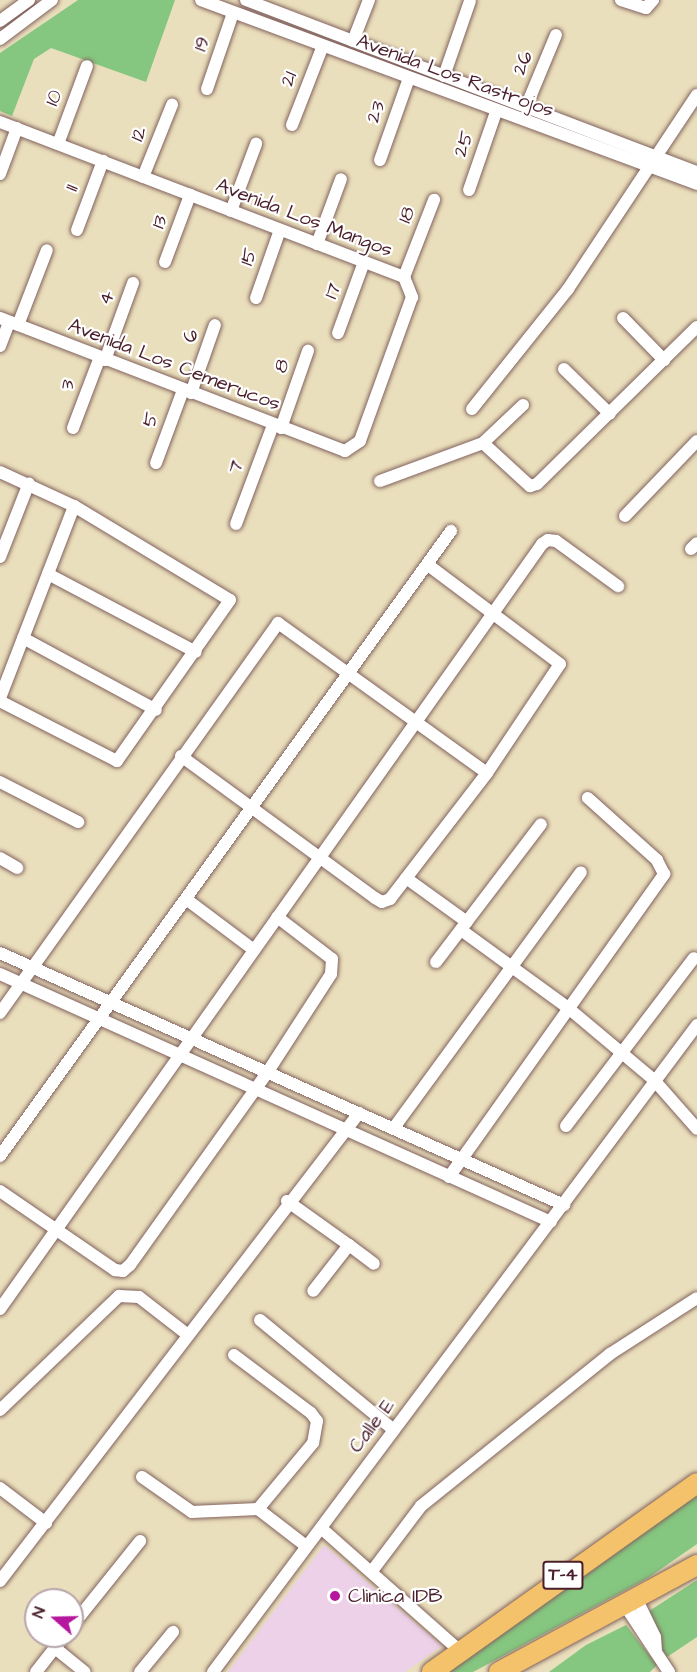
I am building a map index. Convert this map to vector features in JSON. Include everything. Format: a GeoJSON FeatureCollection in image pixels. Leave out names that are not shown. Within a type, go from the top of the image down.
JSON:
{"type":"FeatureCollection","features":[{"type":"Feature","properties":{"kind":"highway","name":"T-4"},"geometry":{"type":"LineString","coordinates":[[432,1672],[697,1483]]}},
{"type":"Feature","properties":{"kind":"highway"},"geometry":{"type":"LineString","coordinates":[[498,1672],[697,1565]]}},
{"type":"Feature","properties":{"kind":"street"},"geometry":{"type":"LineString","coordinates":[[0,21],[29,0]]}},
{"type":"Feature","properties":{"kind":"street"},"geometry":{"type":"LineString","coordinates":[[0,39],[52,0]]}},
{"type":"Feature","properties":{"kind":"street","name":"Avenida Los Rastrojos"},"geometry":{"type":"LineString","coordinates":[[201,0],[322,48],[409,78],[496,112],[654,163],[697,172]]}},
{"type":"Feature","properties":{"kind":"street","name":"Avenida Los Rastrojos"},"geometry":{"type":"LineString","coordinates":[[246,0],[266,4],[353,41],[526,107],[697,184]]}},
{"type":"Feature","properties":{"kind":"street"},"geometry":{"type":"LineString","coordinates":[[353,41],[369,0]]}},
{"type":"Feature","properties":{"kind":"street"},"geometry":{"type":"LineString","coordinates":[[621,0],[646,8],[652,0]]}},
{"type":"Feature","properties":{"kind":"street"},"geometry":{"type":"LineString","coordinates":[[444,76],[470,1]]}},
{"type":"Feature","properties":{"kind":"street","name":"19"},"geometry":{"type":"LineString","coordinates":[[207,89],[233,13]]}},
{"type":"Feature","properties":{"kind":"street","name":"26"},"geometry":{"type":"LineString","coordinates":[[526,107],[556,35]]}},
{"type":"Feature","properties":{"kind":"street","name":"21"},"geometry":{"type":"LineString","coordinates":[[292,125],[322,48]]}},
{"type":"Feature","properties":{"kind":"street","name":"10"},"geometry":{"type":"LineString","coordinates":[[58,144],[87,66]]}},
{"type":"Feature","properties":{"kind":"street","name":"23"},"geometry":{"type":"LineString","coordinates":[[380,160],[409,78]]}},
{"type":"Feature","properties":{"kind":"street"},"geometry":{"type":"LineString","coordinates":[[472,409],[568,289],[654,163],[697,95]]}},
{"type":"Feature","properties":{"kind":"street","name":"12"},"geometry":{"type":"LineString","coordinates":[[143,177],[172,105]]}},
{"type":"Feature","properties":{"kind":"street","name":"25"},"geometry":{"type":"LineString","coordinates":[[469,190],[496,112]]}},
{"type":"Feature","properties":{"kind":"street","name":"Avenida Los Mangos"},"geometry":{"type":"LineString","coordinates":[[0,122],[404,278],[411,297],[409,306],[360,441],[345,451],[335,448]]}},
{"type":"Feature","properties":{"kind":"street"},"geometry":{"type":"LineString","coordinates":[[0,174],[17,128]]}},
{"type":"Feature","properties":{"kind":"street"},"geometry":{"type":"LineString","coordinates":[[231,211],[256,144]]}},
{"type":"Feature","properties":{"kind":"street","name":"11"},"geometry":{"type":"LineString","coordinates":[[77,230],[103,161]]}},
{"type":"Feature","properties":{"kind":"street"},"geometry":{"type":"LineString","coordinates":[[317,244],[341,179]]}},
{"type":"Feature","properties":{"kind":"street","name":"13"},"geometry":{"type":"LineString","coordinates":[[165,262],[190,195]]}},
{"type":"Feature","properties":{"kind":"street","name":"18"},"geometry":{"type":"LineString","coordinates":[[404,278],[434,200]]}},
{"type":"Feature","properties":{"kind":"street","name":"15"},"geometry":{"type":"LineString","coordinates":[[256,298],[280,230]]}},
{"type":"Feature","properties":{"kind":"street"},"geometry":{"type":"LineString","coordinates":[[0,346],[9,322],[47,249]]}},
{"type":"Feature","properties":{"kind":"street","name":"17"},"geometry":{"type":"LineString","coordinates":[[338,333],[364,262]]}},
{"type":"Feature","properties":{"kind":"street","name":"4"},"geometry":{"type":"LineString","coordinates":[[103,358],[133,283]]}},
{"type":"Feature","properties":{"kind":"street"},"geometry":{"type":"LineString","coordinates":[[623,318],[664,360]]}},
{"type":"Feature","properties":{"kind":"street","name":"Avenida Los Cemerucos"},"geometry":{"type":"LineString","coordinates":[[9,322],[335,448]]}},
{"type":"Feature","properties":{"kind":"street","name":"6"},"geometry":{"type":"LineString","coordinates":[[187,391],[215,325]]}},
{"type":"Feature","properties":{"kind":"street"},"geometry":{"type":"LineString","coordinates":[[483,443],[523,483],[537,484],[697,327]]}},
{"type":"Feature","properties":{"kind":"street","name":"8"},"geometry":{"type":"LineString","coordinates":[[277,427],[308,351]]}},
{"type":"Feature","properties":{"kind":"street","name":"3"},"geometry":{"type":"LineString","coordinates":[[73,428],[103,358]]}},
{"type":"Feature","properties":{"kind":"street"},"geometry":{"type":"LineString","coordinates":[[564,369],[610,414]]}},
{"type":"Feature","properties":{"kind":"street","name":"5"},"geometry":{"type":"LineString","coordinates":[[156,463],[187,391]]}},
{"type":"Feature","properties":{"kind":"street"},"geometry":{"type":"LineString","coordinates":[[380,481],[483,443],[523,405]]}},
{"type":"Feature","properties":{"kind":"street","name":"7"},"geometry":{"type":"LineString","coordinates":[[236,524],[277,427]]}},
{"type":"Feature","properties":{"kind":"street"},"geometry":{"type":"LineString","coordinates":[[625,516],[697,441]]}},
{"type":"Feature","properties":{"kind":"street"},"geometry":{"type":"LineString","coordinates":[[0,472],[29,483],[74,506],[226,596],[229,606],[117,761],[0,699],[74,506]]}},
{"type":"Feature","properties":{"kind":"street"},"geometry":{"type":"LineString","coordinates":[[0,557],[29,483]]}},
{"type":"Feature","properties":{"kind":"street"},"geometry":{"type":"LineString","coordinates":[[0,1156],[451,531]]}},
{"type":"Feature","properties":{"kind":"street"},"geometry":{"type":"LineString","coordinates":[[0,1309],[55,1228],[192,1039],[318,856],[548,540],[556,541],[618,586]]}},
{"type":"Feature","properties":{"kind":"street"},"geometry":{"type":"LineString","coordinates":[[181,756],[382,902],[390,899],[487,773],[560,663],[427,564]]}},
{"type":"Feature","properties":{"kind":"street"},"geometry":{"type":"LineString","coordinates":[[48,574],[196,652]]}},
{"type":"Feature","properties":{"kind":"street"},"geometry":{"type":"LineString","coordinates":[[0,1013],[278,623],[348,671],[487,773]]}},
{"type":"Feature","properties":{"kind":"street"},"geometry":{"type":"LineString","coordinates":[[23,638],[156,710]]}},
{"type":"Feature","properties":{"kind":"street"},"geometry":{"type":"LineString","coordinates":[[0,782],[78,822]]}},
{"type":"Feature","properties":{"kind":"street"},"geometry":{"type":"LineString","coordinates":[[449,1177],[567,1007],[664,874],[657,860],[588,798]]}},
{"type":"Feature","properties":{"kind":"street"},"geometry":{"type":"LineString","coordinates":[[436,962],[541,824]]}},
{"type":"Feature","properties":{"kind":"street"},"geometry":{"type":"LineString","coordinates":[[1,862],[17,868]]}},
{"type":"Feature","properties":{"kind":"street"},"geometry":{"type":"LineString","coordinates":[[393,1129],[581,872]]}},
{"type":"Feature","properties":{"kind":"street"},"geometry":{"type":"LineString","coordinates":[[406,878],[654,1080],[697,1129]]}},
{"type":"Feature","properties":{"kind":"street"},"geometry":{"type":"LineString","coordinates":[[186,899],[254,950]]}},
{"type":"Feature","properties":{"kind":"street"},"geometry":{"type":"LineString","coordinates":[[0,1191],[115,1270],[123,1271],[267,1073],[333,966],[332,959],[276,917]]}},
{"type":"Feature","properties":{"kind":"street"},"geometry":{"type":"LineString","coordinates":[[0,953],[564,1205]]}},
{"type":"Feature","properties":{"kind":"street"},"geometry":{"type":"LineString","coordinates":[[566,1126],[694,958]]}},
{"type":"Feature","properties":{"kind":"street"},"geometry":{"type":"LineString","coordinates":[[0,974],[344,1131],[551,1222]]}},
{"type":"Feature","properties":{"kind":"street","name":"Calle E"},"geometry":{"type":"LineString","coordinates":[[213,1672],[697,1024]]}},
{"type":"Feature","properties":{"kind":"street"},"geometry":{"type":"LineString","coordinates":[[0,1581],[287,1201],[358,1113]]}},
{"type":"Feature","properties":{"kind":"street"},"geometry":{"type":"LineString","coordinates":[[287,1201],[374,1264]]}},
{"type":"Feature","properties":{"kind":"street"},"geometry":{"type":"LineString","coordinates":[[313,1291],[349,1245]]}},
{"type":"Feature","properties":{"kind":"street"},"geometry":{"type":"LineString","coordinates":[[0,1410],[119,1296],[139,1297],[188,1335]]}},
{"type":"Feature","properties":{"kind":"street"},"geometry":{"type":"LineString","coordinates":[[372,1571],[421,1506],[610,1354],[697,1298]]}},
{"type":"Feature","properties":{"kind":"street"},"geometry":{"type":"LineString","coordinates":[[260,1320],[394,1430]]}},
{"type":"Feature","properties":{"kind":"street"},"geometry":{"type":"LineString","coordinates":[[234,1355],[311,1413],[317,1421],[313,1443],[258,1509]]}},
{"type":"Feature","properties":{"kind":"street"},"geometry":{"type":"LineString","coordinates":[[142,1477],[192,1512],[258,1509],[306,1546]]}},
{"type":"Feature","properties":{"kind":"street"},"geometry":{"type":"LineString","coordinates":[[0,1488],[46,1523]]}},
{"type":"Feature","properties":{"kind":"street"},"geometry":{"type":"LineString","coordinates":[[321,1528],[460,1651]]}},
{"type":"Feature","properties":{"kind":"street"},"geometry":{"type":"LineString","coordinates":[[84,1611],[140,1540]]}},
{"type":"Feature","properties":{"kind":"street"},"geometry":{"type":"LineString","coordinates":[[630,1601],[647,1644],[656,1651],[669,1672]]}},
{"type":"Feature","properties":{"kind":"street"},"geometry":{"type":"LineString","coordinates":[[140,1672],[173,1632]]}},
{"type":"Feature","properties":{"kind":"street"},"geometry":{"type":"LineString","coordinates":[[36,1672],[55,1648],[85,1672]]}},
{"type":"Feature","properties":{"kind":"shaded area","name":"Clinica IDB"},"geometry":{"type":"Polygon","coordinates":[[[324,1545],[442,1646],[405,1672],[228,1672],[324,1545]]]}},
{"type":"Feature","properties":{"kind":"green space"},"geometry":{"type":"Polygon","coordinates":[[[78,0],[175,0],[146,82],[51,48],[34,59],[12,116],[0,111],[0,53],[78,0]]]}},
{"type":"Feature","properties":{"kind":"green space"},"geometry":{"type":"Polygon","coordinates":[[[697,1495],[697,1544],[648,1578],[473,1672],[448,1672],[697,1495]]]}},
{"type":"Feature","properties":{"kind":"green space"},"geometry":{"type":"Polygon","coordinates":[[[697,1580],[697,1637],[667,1657],[640,1617],[697,1580]]]}},
{"type":"Feature","properties":{"kind":"green space"},"geometry":{"type":"Polygon","coordinates":[[[626,1625],[657,1665],[650,1672],[549,1672],[586,1645],[626,1625]]]}},
{"type":"Feature","properties":{"kind":"place","name":"Clinica IDB"},"geometry":{"type":"Point","coordinates":[335,1596]}}]}
